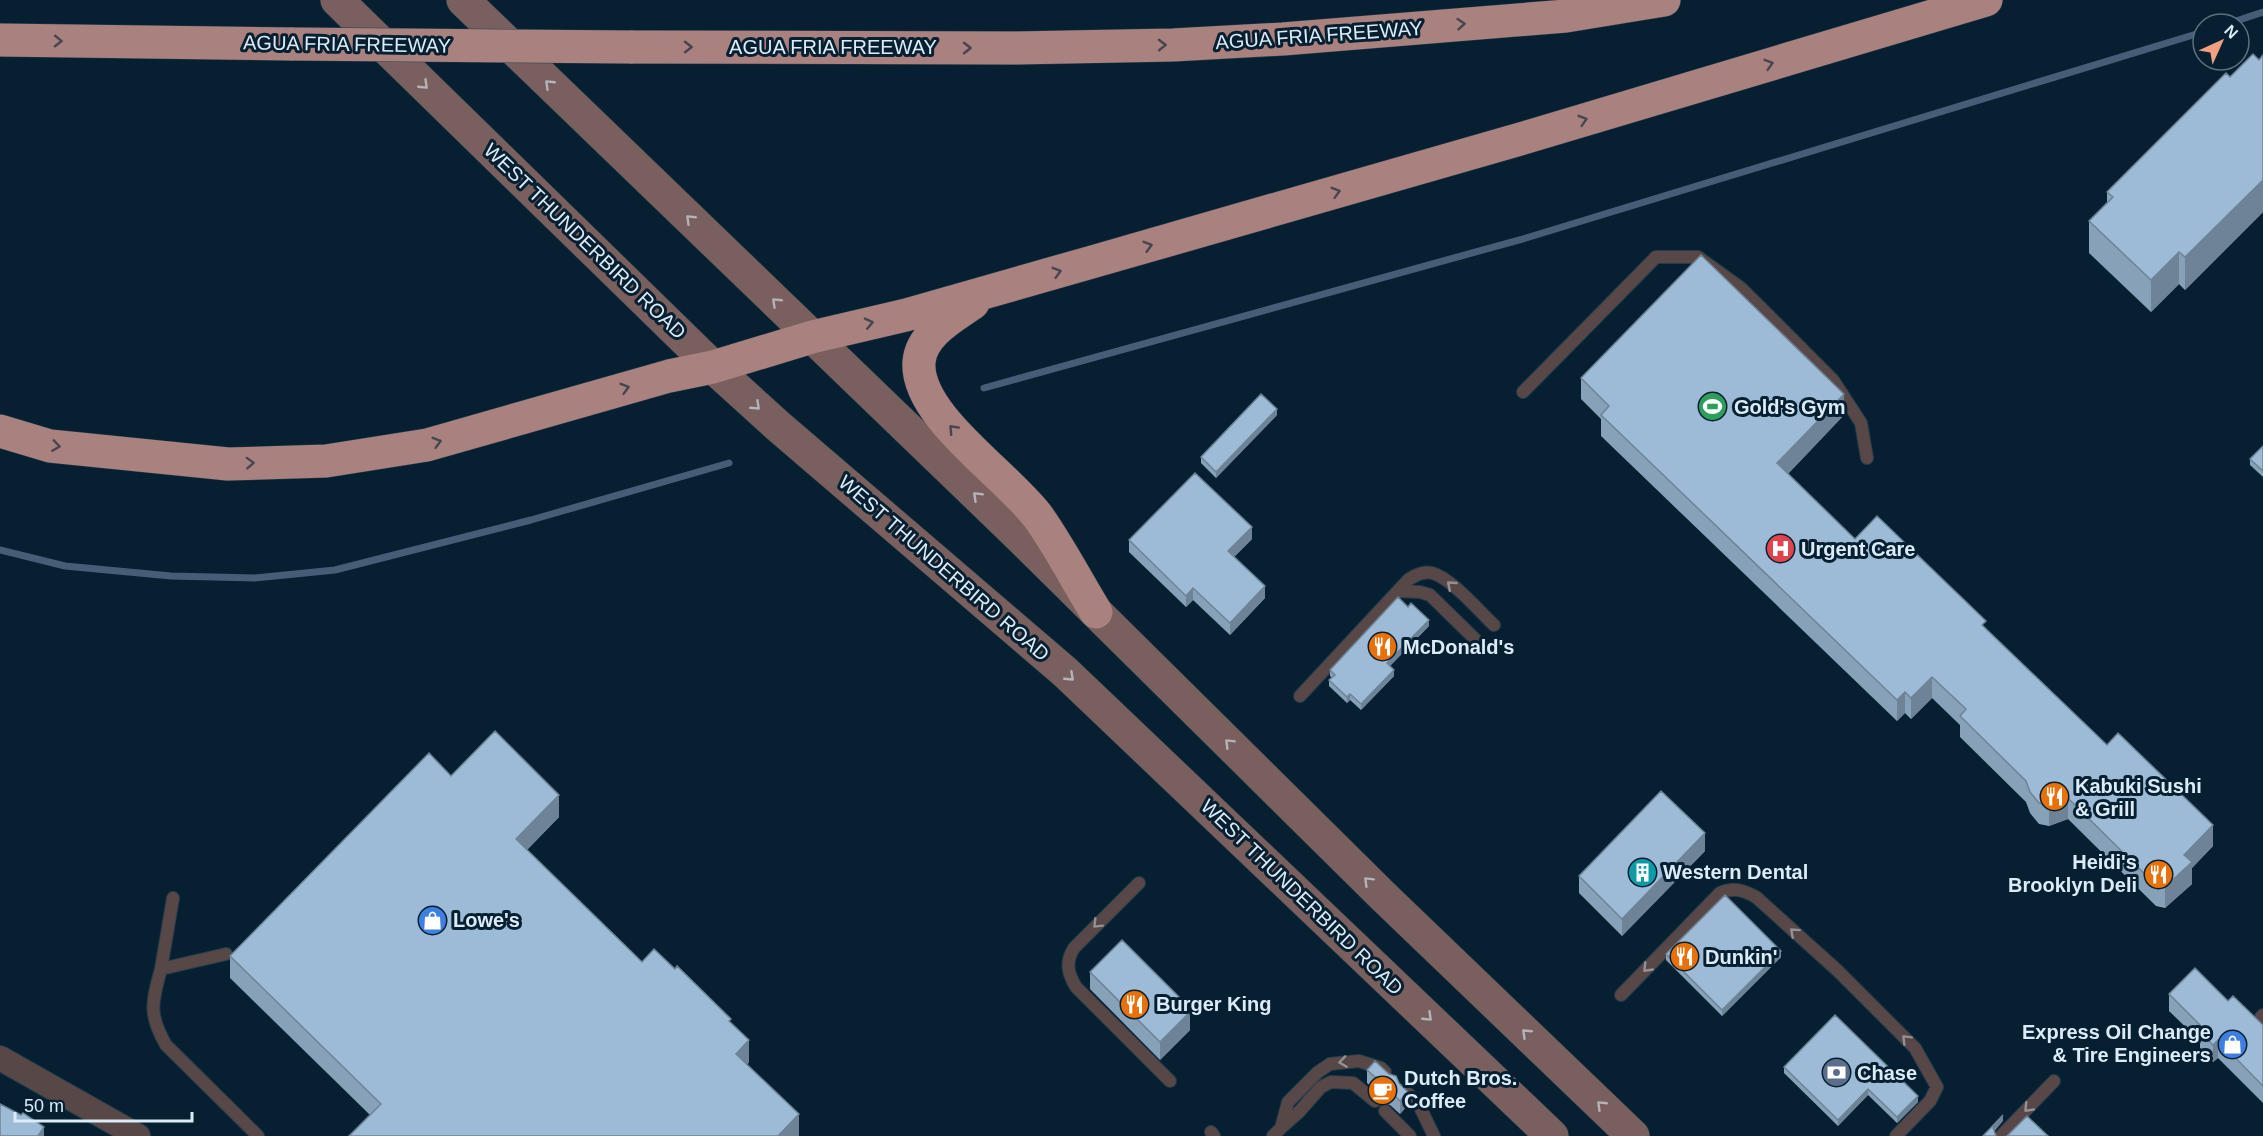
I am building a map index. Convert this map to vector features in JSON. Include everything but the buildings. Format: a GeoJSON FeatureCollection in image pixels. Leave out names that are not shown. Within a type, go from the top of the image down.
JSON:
{"type":"FeatureCollection","features":[{"type":"Feature","properties":{"kind":"highway","name":"AGUA FRIA FREEWAY"},"geometry":{"type":"LineString","coordinates":[[0,40],[630,47],[1015,48],[1173,45],[1282,39],[1566,16],[1664,0]]}},
{"type":"Feature","properties":{"kind":"highway"},"geometry":{"type":"LineString","coordinates":[[0,431],[50,446],[228,464],[326,461],[428,444],[669,376],[713,367],[812,337],[906,315],[988,292],[1527,137],[1986,0]]}},
{"type":"Feature","properties":{"kind":"highway"},"geometry":{"type":"LineString","coordinates":[[988,292],[945,323],[923,347],[919,362],[921,385],[938,412],[1038,517],[1096,612]]}},
{"type":"Feature","properties":{"kind":"main road","name":"WEST THUNDERBIRD ROAD"},"geometry":{"type":"LineString","coordinates":[[337,0],[713,367],[778,426],[1065,672],[1552,1136]]}},
{"type":"Feature","properties":{"kind":"main road"},"geometry":{"type":"LineString","coordinates":[[463,0],[1096,612],[1401,913],[1633,1136]]}},
{"type":"Feature","properties":{"kind":"street"},"geometry":{"type":"LineString","coordinates":[[0,1058],[138,1136]]}},
{"type":"Feature","properties":{"kind":"lane"},"geometry":{"type":"LineString","coordinates":[[1523,392],[1656,257],[1698,257],[1741,288],[1833,380],[1861,423],[1867,458]]}},
{"type":"Feature","properties":{"kind":"lane"},"geometry":{"type":"LineString","coordinates":[[1300,696],[1409,579],[1420,573],[1438,575],[1494,625]]}},
{"type":"Feature","properties":{"kind":"lane"},"geometry":{"type":"LineString","coordinates":[[1398,591],[1430,595],[1478,642]]}},
{"type":"Feature","properties":{"kind":"lane"},"geometry":{"type":"LineString","coordinates":[[1139,883],[1074,948],[1069,956],[1068,966],[1070,977],[1076,987],[1170,1081]]}},
{"type":"Feature","properties":{"kind":"lane"},"geometry":{"type":"LineString","coordinates":[[1621,995],[1720,893],[1731,889],[1745,891],[1756,897],[1838,971],[1915,1048],[1937,1088],[1930,1101],[1896,1136]]}},
{"type":"Feature","properties":{"kind":"lane"},"geometry":{"type":"LineString","coordinates":[[173,898],[161,969],[152,1002],[156,1027],[166,1044],[258,1136]]}},
{"type":"Feature","properties":{"kind":"lane"},"geometry":{"type":"LineString","coordinates":[[161,969],[226,954]]}},
{"type":"Feature","properties":{"kind":"lane"},"geometry":{"type":"LineString","coordinates":[[1275,1134],[1288,1102],[1318,1072],[1330,1064],[1348,1061],[1369,1063],[1381,1068],[1395,1081]]}},
{"type":"Feature","properties":{"kind":"lane"},"geometry":{"type":"LineString","coordinates":[[2001,1136],[2054,1081]]}},
{"type":"Feature","properties":{"kind":"lane"},"geometry":{"type":"LineString","coordinates":[[1275,1134],[1321,1087],[1331,1082],[1353,1083],[1375,1101]]}},
{"type":"Feature","properties":{"kind":"lane"},"geometry":{"type":"LineString","coordinates":[[1405,1091],[1418,1103],[1434,1136]]}},
{"type":"Feature","properties":{"kind":"lane"},"geometry":{"type":"LineString","coordinates":[[1385,1111],[1410,1136]]}},
{"type":"Feature","properties":{"kind":"waterway"},"geometry":{"type":"LineString","coordinates":[[2251,16],[2263,12]]}},
{"type":"Feature","properties":{"kind":"waterway"},"geometry":{"type":"LineString","coordinates":[[984,388],[1526,238],[2191,36]]}},
{"type":"Feature","properties":{"kind":"waterway"},"geometry":{"type":"LineString","coordinates":[[0,550],[65,566],[171,576],[255,578],[335,570],[531,520],[729,463]]}},
{"type":"Feature","properties":{"kind":"place","name":"Gold's Gym"},"geometry":{"type":"Point","coordinates":[1713,407]}},
{"type":"Feature","properties":{"kind":"place","name":"Urgent Care"},"geometry":{"type":"Point","coordinates":[1780,549]}},
{"type":"Feature","properties":{"kind":"place","name":"McDonald's"},"geometry":{"type":"Point","coordinates":[1382,647]}},
{"type":"Feature","properties":{"kind":"place","name":"Kabuki Sushi & Grill"},"geometry":{"type":"Point","coordinates":[2054,797]}},
{"type":"Feature","properties":{"kind":"place","name":"Western Dental"},"geometry":{"type":"Point","coordinates":[1642,872]}},
{"type":"Feature","properties":{"kind":"place","name":"Heidi's Brooklyn Deli"},"geometry":{"type":"Point","coordinates":[2158,874]}},
{"type":"Feature","properties":{"kind":"place","name":"Lowe's"},"geometry":{"type":"Point","coordinates":[432,920]}},
{"type":"Feature","properties":{"kind":"place","name":"Dunkin'"},"geometry":{"type":"Point","coordinates":[1684,957]}},
{"type":"Feature","properties":{"kind":"place","name":"Burger King"},"geometry":{"type":"Point","coordinates":[1135,1004]}},
{"type":"Feature","properties":{"kind":"place","name":"Express Oil Change & Tire Engineers"},"geometry":{"type":"Point","coordinates":[2232,1044]}},
{"type":"Feature","properties":{"kind":"place","name":"Chase"},"geometry":{"type":"Point","coordinates":[1836,1073]}},
{"type":"Feature","properties":{"kind":"place","name":"Dutch Bros. Coffee"},"geometry":{"type":"Point","coordinates":[1383,1090]}}]}
